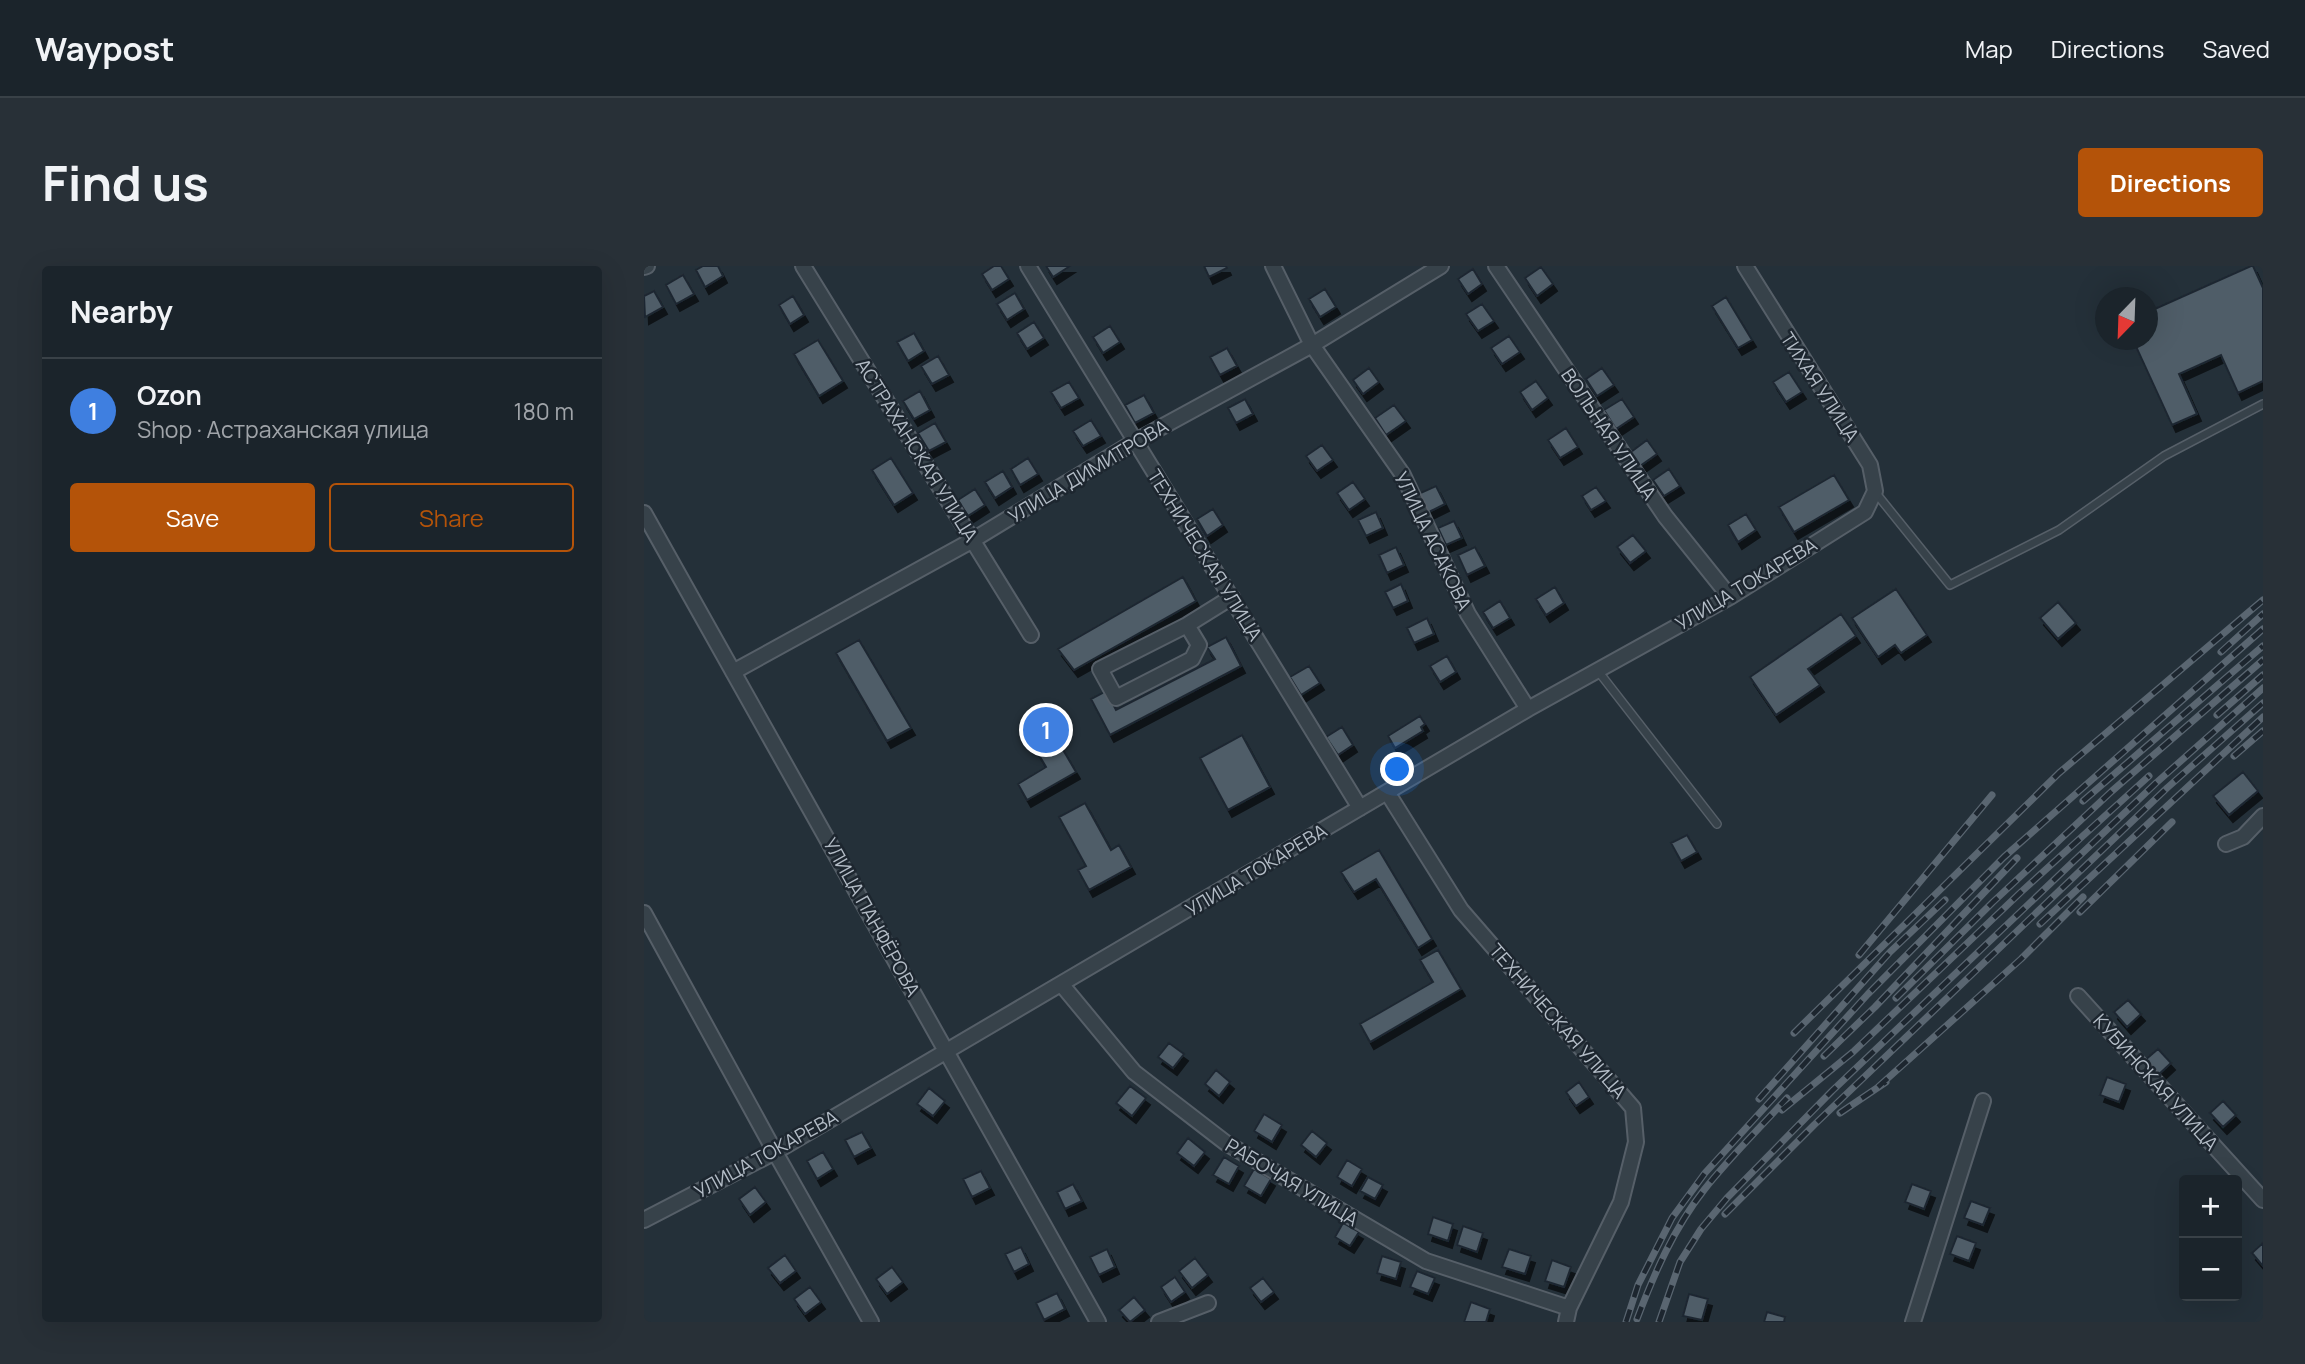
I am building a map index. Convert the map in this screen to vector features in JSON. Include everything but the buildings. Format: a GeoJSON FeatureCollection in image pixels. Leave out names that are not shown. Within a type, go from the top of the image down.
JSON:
{"type":"FeatureCollection","features":[{"type":"Feature","properties":{"kind":"street","name":"АСТРАХАНСКАЯ УЛИЦА"},"geometry":{"type":"LineString","coordinates":[[803,266],[1031,635]]}},
{"type":"Feature","properties":{"kind":"street","name":"ТЕХНИЧЕСКАЯ УЛИЦА"},"geometry":{"type":"LineString","coordinates":[[1028,266],[1360,808]]}},
{"type":"Feature","properties":{"kind":"street","name":"УЛИЦА АСАКОВА"},"geometry":{"type":"LineString","coordinates":[[1273,266],[1312,345],[1403,475],[1468,614],[1528,709]]}},
{"type":"Feature","properties":{"kind":"street","name":"УЛИЦА ДИМИТРОВА"},"geometry":{"type":"LineString","coordinates":[[733,671],[974,540],[1134,442],[1312,345],[1441,266]]}},
{"type":"Feature","properties":{"kind":"street","name":"ВОЛЬНАЯ УЛИЦА"},"geometry":{"type":"LineString","coordinates":[[1496,266],[1665,516],[1730,597]]}},
{"type":"Feature","properties":{"kind":"street","name":"ТИХАЯ УЛИЦА"},"geometry":{"type":"LineString","coordinates":[[1745,266],[1870,465],[1875,491]]}},
{"type":"Feature","properties":{"kind":"street","name":"УЛИЦА ТОКАРЕВА"},"geometry":{"type":"LineString","coordinates":[[644,1220],[775,1152],[1528,709],[1730,597],[1865,512],[1875,491]]}},
{"type":"Feature","properties":{"kind":"street","name":"УЛИЦА ПАНФЁРОВА"},"geometry":{"type":"LineString","coordinates":[[644,513],[1098,1322]]}},
{"type":"Feature","properties":{"kind":"street"},"geometry":{"type":"LineString","coordinates":[[1187,625],[1199,645],[1192,659],[1116,698],[1100,669],[1187,625],[1232,597]]}},
{"type":"Feature","properties":{"kind":"street","name":"ТЕХНИЧЕСКАЯ УЛИЦА"},"geometry":{"type":"LineString","coordinates":[[1387,792],[1461,910],[1633,1108],[1636,1142],[1621,1202],[1568,1315]]}},
{"type":"Feature","properties":{"kind":"street"},"geometry":{"type":"LineString","coordinates":[[2226,844],[2243,837],[2263,816]]}},
{"type":"Feature","properties":{"kind":"street"},"geometry":{"type":"LineString","coordinates":[[644,913],[871,1322]]}},
{"type":"Feature","properties":{"kind":"street","name":"РАБОЧАЯ УЛИЦА"},"geometry":{"type":"LineString","coordinates":[[1062,985],[1134,1072],[1226,1143],[1426,1261],[1568,1315]]}},
{"type":"Feature","properties":{"kind":"street","name":"КУБИНСКАЯ УЛИЦА"},"geometry":{"type":"LineString","coordinates":[[2078,996],[2263,1200]]}},
{"type":"Feature","properties":{"kind":"street"},"geometry":{"type":"LineString","coordinates":[[1913,1322],[1983,1101]]}},
{"type":"Feature","properties":{"kind":"street"},"geometry":{"type":"LineString","coordinates":[[1158,1322],[1208,1303]]}},
{"type":"Feature","properties":{"kind":"lane"},"geometry":{"type":"LineString","coordinates":[[1875,491],[1950,585],[2059,530],[2164,456],[2263,404]]}},
{"type":"Feature","properties":{"kind":"lane"},"geometry":{"type":"LineString","coordinates":[[1598,670],[1717,824]]}},
{"type":"Feature","properties":{"kind":"railway"},"geometry":{"type":"LineString","coordinates":[[1794,1033],[2059,773],[2263,600]]}},
{"type":"Feature","properties":{"kind":"railway"},"geometry":{"type":"LineString","coordinates":[[2221,652],[2263,614]]}},
{"type":"Feature","properties":{"kind":"railway"},"geometry":{"type":"LineString","coordinates":[[1626,1322],[1638,1285],[1672,1218],[1705,1173],[1868,994],[2004,857],[2263,629]]}},
{"type":"Feature","properties":{"kind":"railway"},"geometry":{"type":"LineString","coordinates":[[2083,801],[2263,646]]}},
{"type":"Feature","properties":{"kind":"railway"},"geometry":{"type":"LineString","coordinates":[[1896,998],[1993,902],[2112,791],[2263,660]]}},
{"type":"Feature","properties":{"kind":"railway"},"geometry":{"type":"LineString","coordinates":[[2217,715],[2263,675]]}},
{"type":"Feature","properties":{"kind":"railway"},"geometry":{"type":"LineString","coordinates":[[1659,1322],[1680,1262],[1701,1229],[1727,1198],[1832,1091],[2156,783],[2263,688]]}},
{"type":"Feature","properties":{"kind":"railway"},"geometry":{"type":"LineString","coordinates":[[1725,1214],[1814,1125],[2167,788],[2263,703]]}},
{"type":"Feature","properties":{"kind":"railway"},"geometry":{"type":"LineString","coordinates":[[2040,924],[2263,717]]}},
{"type":"Feature","properties":{"kind":"railway"},"geometry":{"type":"LineString","coordinates":[[2234,756],[2263,731]]}},
{"type":"Feature","properties":{"kind":"railway"},"geometry":{"type":"LineString","coordinates":[[1782,1110],[1853,1052],[2021,892],[2149,776]]}},
{"type":"Feature","properties":{"kind":"railway"},"geometry":{"type":"LineString","coordinates":[[1859,955],[1992,795]]}},
{"type":"Feature","properties":{"kind":"railway"},"geometry":{"type":"LineString","coordinates":[[2080,912],[2172,822]]}},
{"type":"Feature","properties":{"kind":"railway"},"geometry":{"type":"LineString","coordinates":[[1824,1056],[1875,1007],[2017,858]]}},
{"type":"Feature","properties":{"kind":"railway"},"geometry":{"type":"LineString","coordinates":[[1878,1087],[2021,959],[2083,897]]}},
{"type":"Feature","properties":{"kind":"railway"},"geometry":{"type":"LineString","coordinates":[[1759,1099],[1890,952],[1945,900]]}},
{"type":"Feature","properties":{"kind":"railway"},"geometry":{"type":"LineString","coordinates":[[1840,1113],[1886,1082]]}},
{"type":"Feature","properties":{"kind":"railway"},"geometry":{"type":"LineString","coordinates":[[1637,1319],[1666,1252],[1693,1205],[1724,1166],[1787,1098]]}},
{"type":"Feature","properties":{"kind":"place","name":"Ozon"},"geometry":{"type":"Point","coordinates":[1046,730]}}]}
